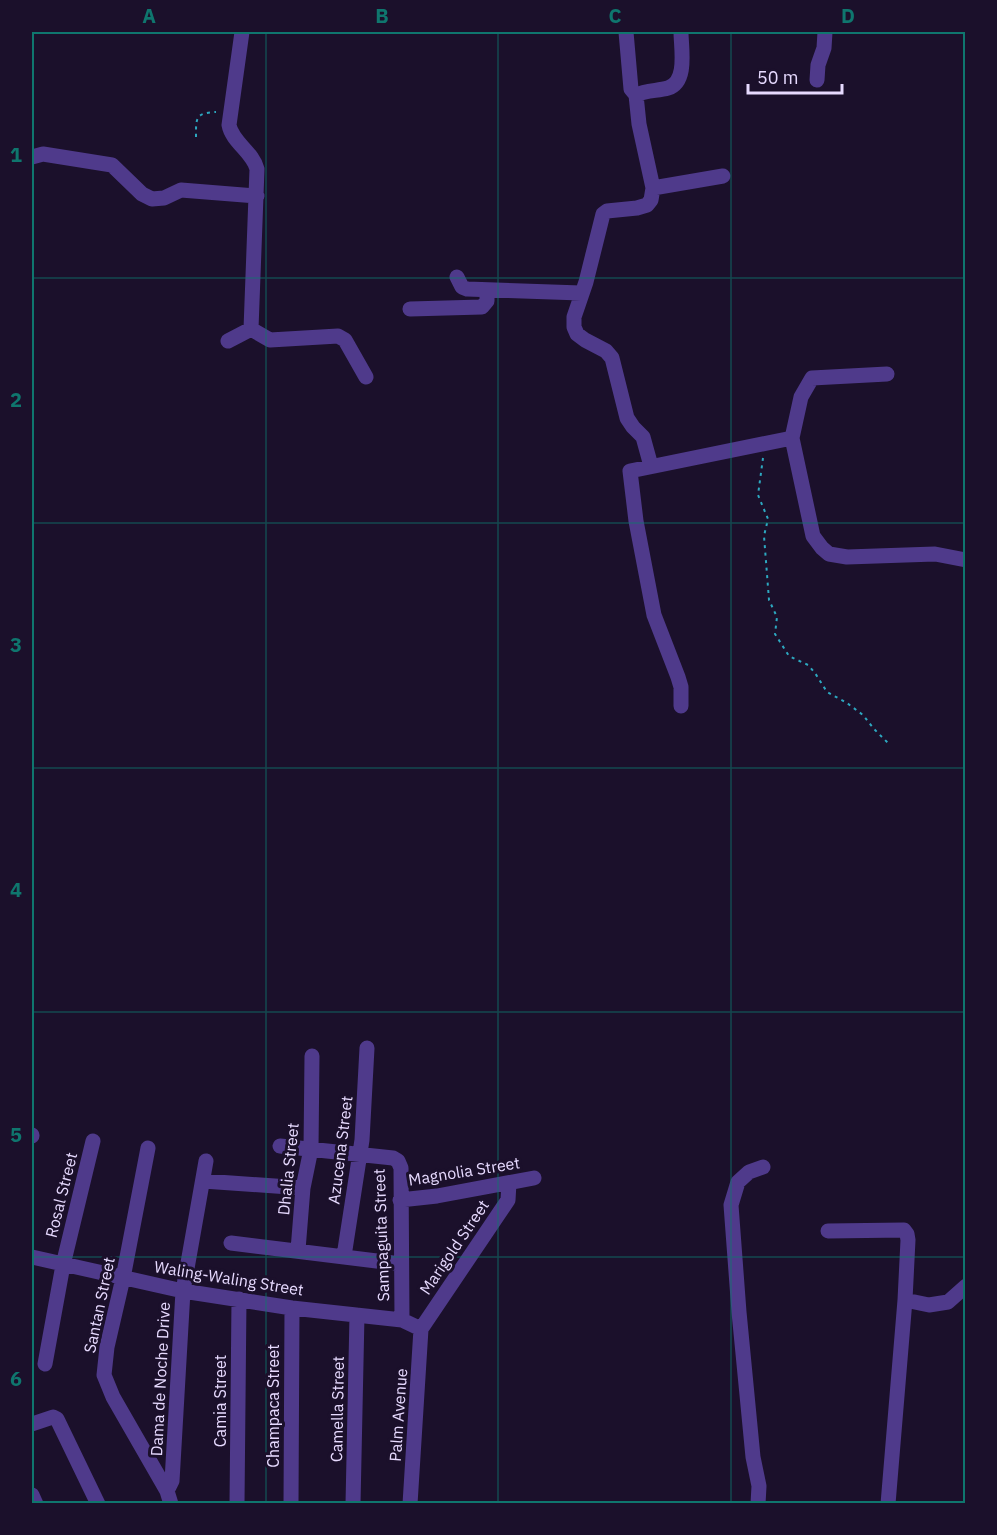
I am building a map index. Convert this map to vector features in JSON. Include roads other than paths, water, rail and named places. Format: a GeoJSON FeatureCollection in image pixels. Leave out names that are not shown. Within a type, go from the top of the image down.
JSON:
{"type":"FeatureCollection","features":[{"type":"Feature","properties":{"kind":"street"},"geometry":{"type":"LineString","coordinates":[[242,32],[229,125],[231,131],[256,163],[257,169],[251,329]]}},
{"type":"Feature","properties":{"kind":"street"},"geometry":{"type":"LineString","coordinates":[[626,32],[631,89],[636,95],[639,124],[653,188],[651,200],[647,205],[637,208],[607,211],[603,214],[586,282],[574,317],[574,327],[585,340],[606,351],[612,358],[627,418],[643,437],[651,466]]}},
{"type":"Feature","properties":{"kind":"street"},"geometry":{"type":"LineString","coordinates":[[636,95],[670,87],[677,81],[682,73],[681,32]]}},
{"type":"Feature","properties":{"kind":"street"},"geometry":{"type":"LineString","coordinates":[[817,80],[825,32]]}},
{"type":"Feature","properties":{"kind":"street"},"geometry":{"type":"LineString","coordinates":[[32,158],[43,154],[112,165],[142,194],[152,199],[164,198],[179,190],[257,196]]}},
{"type":"Feature","properties":{"kind":"street"},"geometry":{"type":"LineString","coordinates":[[653,188],[723,176]]}},
{"type":"Feature","properties":{"kind":"street"},"geometry":{"type":"LineString","coordinates":[[457,277],[462,287],[467,289],[581,293]]}},
{"type":"Feature","properties":{"kind":"street"},"geometry":{"type":"LineString","coordinates":[[410,309],[482,307],[487,302],[487,290]]}},
{"type":"Feature","properties":{"kind":"street"},"geometry":{"type":"LineString","coordinates":[[228,340],[251,329]]}},
{"type":"Feature","properties":{"kind":"street"},"geometry":{"type":"LineString","coordinates":[[251,329],[270,340],[338,336],[345,340],[366,377]]}},
{"type":"Feature","properties":{"kind":"street"},"geometry":{"type":"LineString","coordinates":[[887,374],[812,378],[801,397],[792,438],[813,536],[829,554],[847,557],[935,554],[966,560]]}},
{"type":"Feature","properties":{"kind":"street"},"geometry":{"type":"LineString","coordinates":[[681,706],[681,687],[654,615],[630,471],[792,438]]}},
{"type":"Feature","properties":{"kind":"street","name":"Azucena Street"},"geometry":{"type":"LineString","coordinates":[[344,1256],[360,1154],[367,1048]]}},
{"type":"Feature","properties":{"kind":"street","name":"Dhalia Street"},"geometry":{"type":"LineString","coordinates":[[298,1250],[303,1188],[311,1149],[312,1056]]}},
{"type":"Feature","properties":{"kind":"street","name":"Rosal Street"},"geometry":{"type":"LineString","coordinates":[[45,1364],[63,1264],[93,1141]]}},
{"type":"Feature","properties":{"kind":"street","name":"Sampaguita Street"},"geometry":{"type":"LineString","coordinates":[[280,1146],[393,1158],[398,1161],[401,1168],[402,1320]]}},
{"type":"Feature","properties":{"kind":"street","name":"Santan Street"},"geometry":{"type":"LineString","coordinates":[[148,1148],[107,1347],[104,1375],[113,1397],[169,1497]]}},
{"type":"Feature","properties":{"kind":"street","name":"Dama de Noche Drive"},"geometry":{"type":"LineString","coordinates":[[169,1497],[172,1481],[183,1291],[207,1161]]}},
{"type":"Feature","properties":{"kind":"street"},"geometry":{"type":"LineString","coordinates":[[758,1503],[759,1486],[753,1457],[731,1205],[738,1182],[749,1172],[763,1167]]}},
{"type":"Feature","properties":{"kind":"street","name":"Magnolia Street"},"geometry":{"type":"LineString","coordinates":[[400,1200],[437,1196],[534,1178]]}},
{"type":"Feature","properties":{"kind":"street"},"geometry":{"type":"LineString","coordinates":[[203,1181],[303,1188]]}},
{"type":"Feature","properties":{"kind":"street","name":"Marigold Street"},"geometry":{"type":"LineString","coordinates":[[421,1329],[508,1200],[509,1183]]}},
{"type":"Feature","properties":{"kind":"street"},"geometry":{"type":"LineString","coordinates":[[828,1231],[904,1230],[907,1234],[905,1300],[888,1503]]}},
{"type":"Feature","properties":{"kind":"street"},"geometry":{"type":"LineString","coordinates":[[231,1243],[401,1264]]}},
{"type":"Feature","properties":{"kind":"street","name":"Waling-Waling Street"},"geometry":{"type":"LineString","coordinates":[[32,1257],[183,1291],[292,1308],[402,1320],[421,1329]]}},
{"type":"Feature","properties":{"kind":"street"},"geometry":{"type":"LineString","coordinates":[[905,1300],[929,1305],[948,1302],[966,1286]]}},
{"type":"Feature","properties":{"kind":"street","name":"Camia Street"},"geometry":{"type":"LineString","coordinates":[[237,1503],[239,1299]]}},
{"type":"Feature","properties":{"kind":"street","name":"Champaca Street"},"geometry":{"type":"LineString","coordinates":[[291,1503],[292,1308]]}},
{"type":"Feature","properties":{"kind":"street","name":"Camella Street"},"geometry":{"type":"LineString","coordinates":[[353,1503],[357,1315]]}},
{"type":"Feature","properties":{"kind":"street","name":"Palm Avenue"},"geometry":{"type":"LineString","coordinates":[[410,1503],[421,1329]]}},
{"type":"Feature","properties":{"kind":"street"},"geometry":{"type":"LineString","coordinates":[[32,1424],[53,1417],[57,1419],[98,1503]]}},
{"type":"Feature","properties":{"kind":"street"},"geometry":{"type":"LineString","coordinates":[[32,1495],[36,1503]]}}]}
